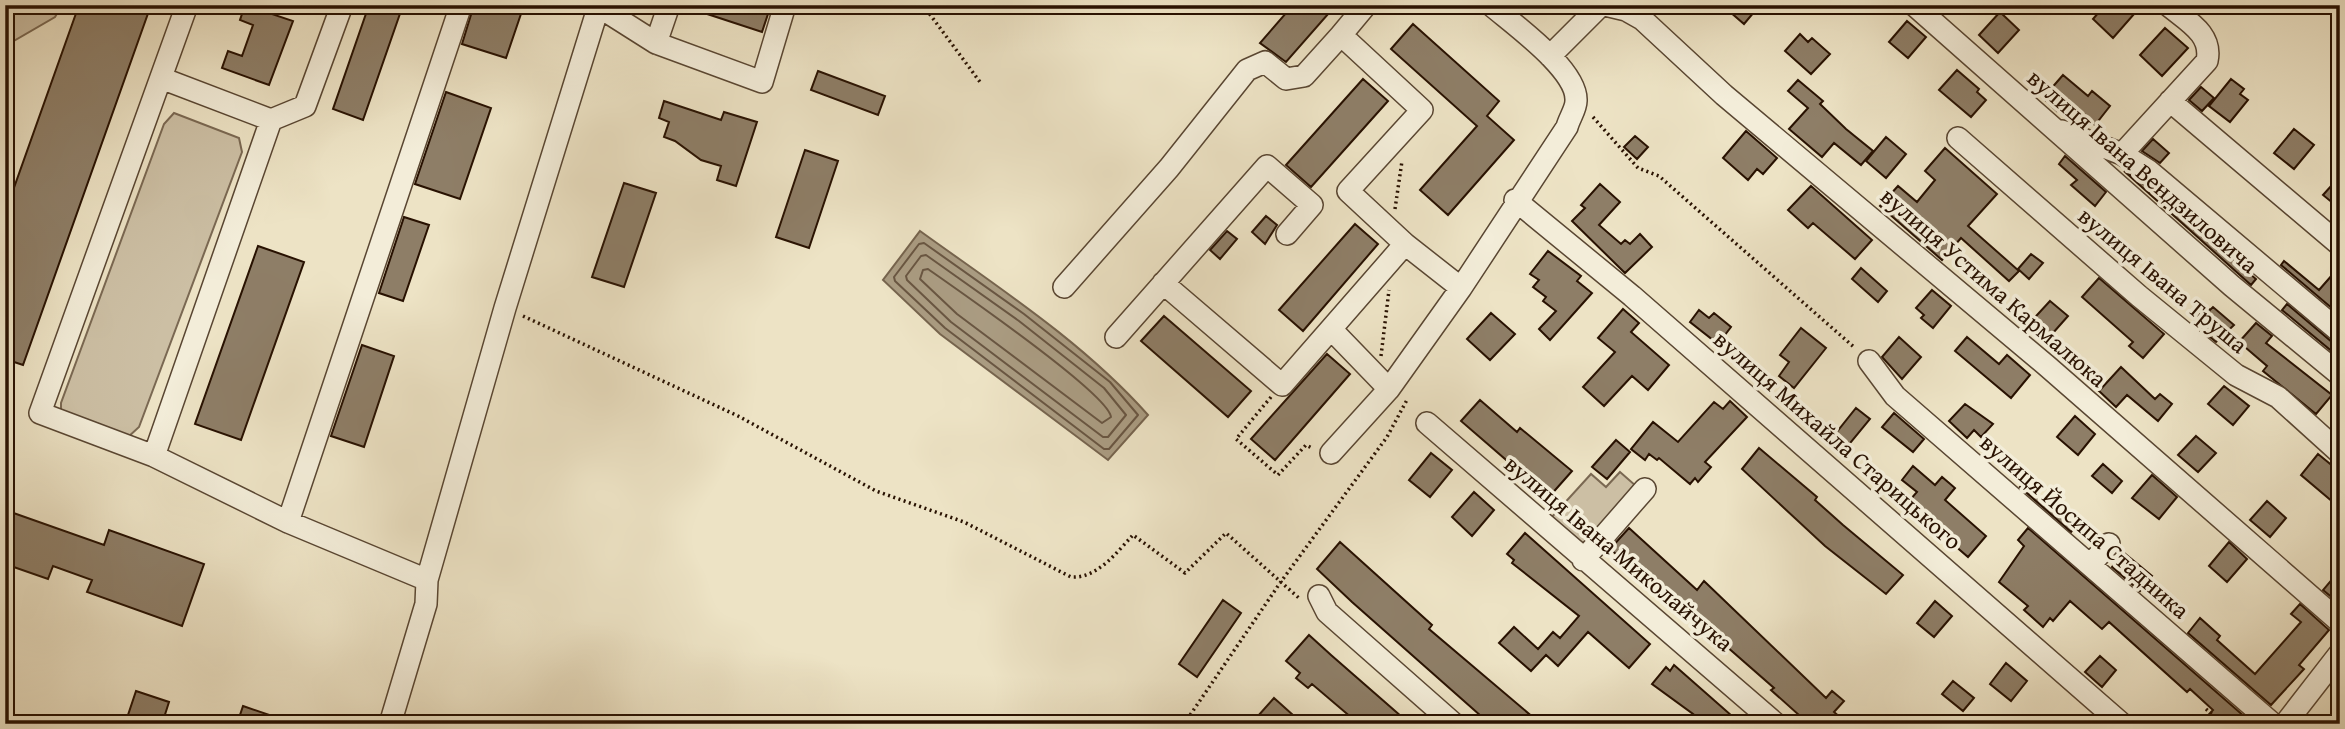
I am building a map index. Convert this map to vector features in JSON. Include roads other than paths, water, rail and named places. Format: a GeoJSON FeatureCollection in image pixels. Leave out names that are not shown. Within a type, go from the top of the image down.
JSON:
{"type":"FeatureCollection","features":[{"type":"Feature","properties":{"kind":"street"},"geometry":{"type":"LineString","coordinates":[[187,5],[40,413],[154,456],[288,522],[427,580]]}},
{"type":"Feature","properties":{"kind":"street"},"geometry":{"type":"LineString","coordinates":[[161,78],[271,120],[305,106],[342,5]]}},
{"type":"Feature","properties":{"kind":"street"},"geometry":{"type":"LineString","coordinates":[[288,522],[461,5]]}},
{"type":"Feature","properties":{"kind":"street"},"geometry":{"type":"LineString","coordinates":[[656,44],[670,5]]}},
{"type":"Feature","properties":{"kind":"street"},"geometry":{"type":"LineString","coordinates":[[390,724],[426,604],[427,580],[505,308],[598,6],[656,44],[762,82],[785,5]]}},
{"type":"Feature","properties":{"kind":"street"},"geometry":{"type":"LineString","coordinates":[[1064,287],[1169,168],[1247,70],[1265,62],[1286,79],[1304,76],[1366,5]]}},
{"type":"Feature","properties":{"kind":"street"},"geometry":{"type":"LineString","coordinates":[[1331,453],[1397,389],[1515,200],[1567,127],[1577,100],[1569,77],[1550,56],[1491,5]]}},
{"type":"Feature","properties":{"kind":"street","name":"вулиця Устима Кармалюка"},"geometry":{"type":"LineString","coordinates":[[1550,56],[1603,5],[1626,10],[1642,19],[1724,95],[2047,366],[2340,622]]}},
{"type":"Feature","properties":{"kind":"street","name":"вулиця Івана Вендзиловича"},"geometry":{"type":"LineString","coordinates":[[1914,5],[2057,130],[2075,149],[2340,375]]}},
{"type":"Feature","properties":{"kind":"street"},"geometry":{"type":"LineString","coordinates":[[2122,154],[2207,61],[2210,48],[2206,39],[2168,5]]}},
{"type":"Feature","properties":{"kind":"street"},"geometry":{"type":"LineString","coordinates":[[1341,35],[1422,110],[1348,191],[1405,244],[1461,288]]}},
{"type":"Feature","properties":{"kind":"street"},"geometry":{"type":"LineString","coordinates":[[2170,101],[2340,245]]}},
{"type":"Feature","properties":{"kind":"street"},"geometry":{"type":"LineString","coordinates":[[154,456],[271,120]]}},
{"type":"Feature","properties":{"kind":"street"},"geometry":{"type":"LineString","coordinates":[[2057,130],[2122,154],[2149,171],[2340,332]]}},
{"type":"Feature","properties":{"kind":"street","name":"вулиця Івана Труша"},"geometry":{"type":"LineString","coordinates":[[1958,138],[2139,296],[2236,375],[2278,397],[2340,453]]}},
{"type":"Feature","properties":{"kind":"street"},"geometry":{"type":"LineString","coordinates":[[1116,337],[1267,166],[1312,205],[1287,234]]}},
{"type":"Feature","properties":{"kind":"street","name":"вулиця Михайла Старицького"},"geometry":{"type":"LineString","coordinates":[[1515,200],[1632,296],[2122,724]]}},
{"type":"Feature","properties":{"kind":"street"},"geometry":{"type":"LineString","coordinates":[[1163,284],[1282,385],[1405,244]]}},
{"type":"Feature","properties":{"kind":"street"},"geometry":{"type":"LineString","coordinates":[[1331,329],[1397,389]]}},
{"type":"Feature","properties":{"kind":"street","name":"вулиця Йосипа Стадника"},"geometry":{"type":"LineString","coordinates":[[1869,361],[1895,396],[2273,724]]}},
{"type":"Feature","properties":{"kind":"street","name":"вулиця Івана Миколайчука"},"geometry":{"type":"LineString","coordinates":[[1427,423],[1583,560],[1703,658],[1776,724]]}},
{"type":"Feature","properties":{"kind":"street"},"geometry":{"type":"LineString","coordinates":[[1583,560],[1644,489]]}},
{"type":"Feature","properties":{"kind":"street"},"geometry":{"type":"LineString","coordinates":[[2090,565],[2109,544]]}},
{"type":"Feature","properties":{"kind":"street"},"geometry":{"type":"LineString","coordinates":[[1323,604],[1454,724]]}},
{"type":"Feature","properties":{"kind":"street"},"geometry":{"type":"LineString","coordinates":[[2285,724],[2340,653]]}},
{"type":"Feature","properties":{"kind":"water"},"geometry":{"type":"Polygon","coordinates":[[[920,231],[1068,340],[1123,388],[1148,415],[1108,460],[940,334],[883,280],[920,231]]]}}]}
